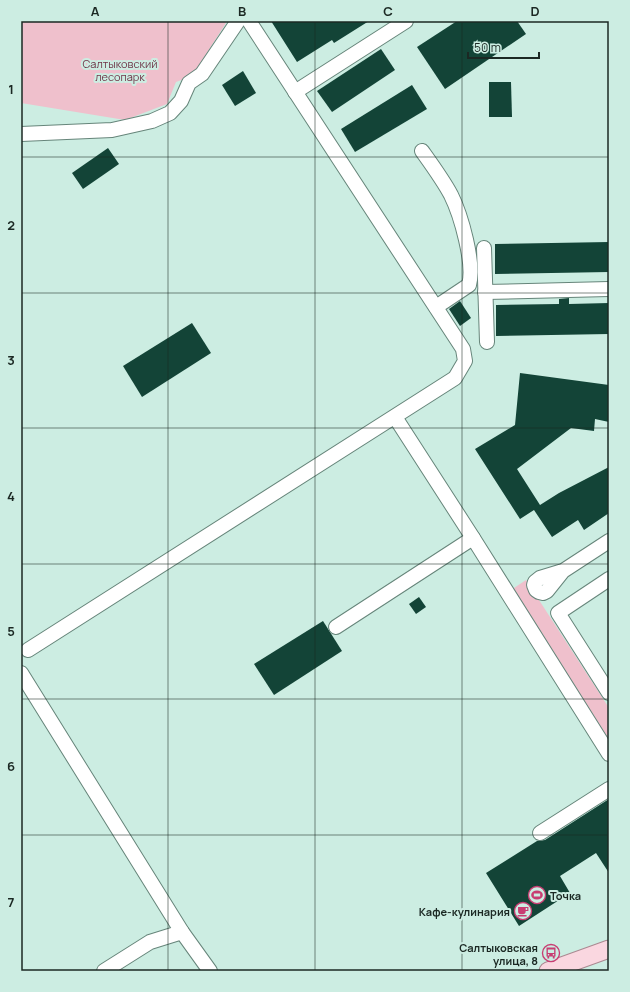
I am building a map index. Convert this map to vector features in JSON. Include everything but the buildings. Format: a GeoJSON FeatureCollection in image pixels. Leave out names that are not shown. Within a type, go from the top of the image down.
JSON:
{"type":"FeatureCollection","features":[{"type":"Feature","properties":{"kind":"main road"},"geometry":{"type":"LineString","coordinates":[[548,971],[609,949]]}},
{"type":"Feature","properties":{"kind":"street"},"geometry":{"type":"LineString","coordinates":[[21,134],[112,130],[152,121],[170,113],[181,101],[189,83],[202,74],[238,21]]}},
{"type":"Feature","properties":{"kind":"street"},"geometry":{"type":"LineString","coordinates":[[28,650],[455,378],[465,361],[463,349],[249,21]]}},
{"type":"Feature","properties":{"kind":"street"},"geometry":{"type":"LineString","coordinates":[[295,92],[406,21]]}},
{"type":"Feature","properties":{"kind":"street"},"geometry":{"type":"LineString","coordinates":[[422,151],[451,196],[467,242],[470,276],[469,286],[436,307]]}},
{"type":"Feature","properties":{"kind":"street"},"geometry":{"type":"LineString","coordinates":[[484,248],[488,342]]}},
{"type":"Feature","properties":{"kind":"street"},"geometry":{"type":"LineString","coordinates":[[485,292],[609,289]]}},
{"type":"Feature","properties":{"kind":"street"},"geometry":{"type":"LineString","coordinates":[[395,417],[609,754]]}},
{"type":"Feature","properties":{"kind":"street"},"geometry":{"type":"LineString","coordinates":[[336,627],[473,538]]}},
{"type":"Feature","properties":{"kind":"street"},"geometry":{"type":"LineString","coordinates":[[563,571],[609,541]]}},
{"type":"Feature","properties":{"kind":"street"},"geometry":{"type":"LineString","coordinates":[[609,580],[558,612],[609,693]]}},
{"type":"Feature","properties":{"kind":"street"},"geometry":{"type":"LineString","coordinates":[[22,676],[182,932],[210,971]]}},
{"type":"Feature","properties":{"kind":"street"},"geometry":{"type":"LineString","coordinates":[[540,833],[609,789]]}},
{"type":"Feature","properties":{"kind":"street"},"geometry":{"type":"LineString","coordinates":[[104,971],[150,942],[182,932]]}},
{"type":"Feature","properties":{"kind":"green space","name":"Салтыковский лесопарк"},"geometry":{"type":"Polygon","coordinates":[[[21,21],[224,21],[226,23],[192,76],[176,82],[167,104],[125,120],[21,103],[21,21]]]}},
{"type":"Feature","properties":{"kind":"green space"},"geometry":{"type":"Polygon","coordinates":[[[526,580],[609,708],[609,748],[511,590],[526,580]]]}},
{"type":"Feature","properties":{"kind":"place","name":"Точка"},"geometry":{"type":"Point","coordinates":[537,895]}},
{"type":"Feature","properties":{"kind":"place","name":"Кафе-кулинария"},"geometry":{"type":"Point","coordinates":[523,911]}},
{"type":"Feature","properties":{"kind":"place","name":"Салтыковская улица, 8"},"geometry":{"type":"Point","coordinates":[551,953]}}]}
